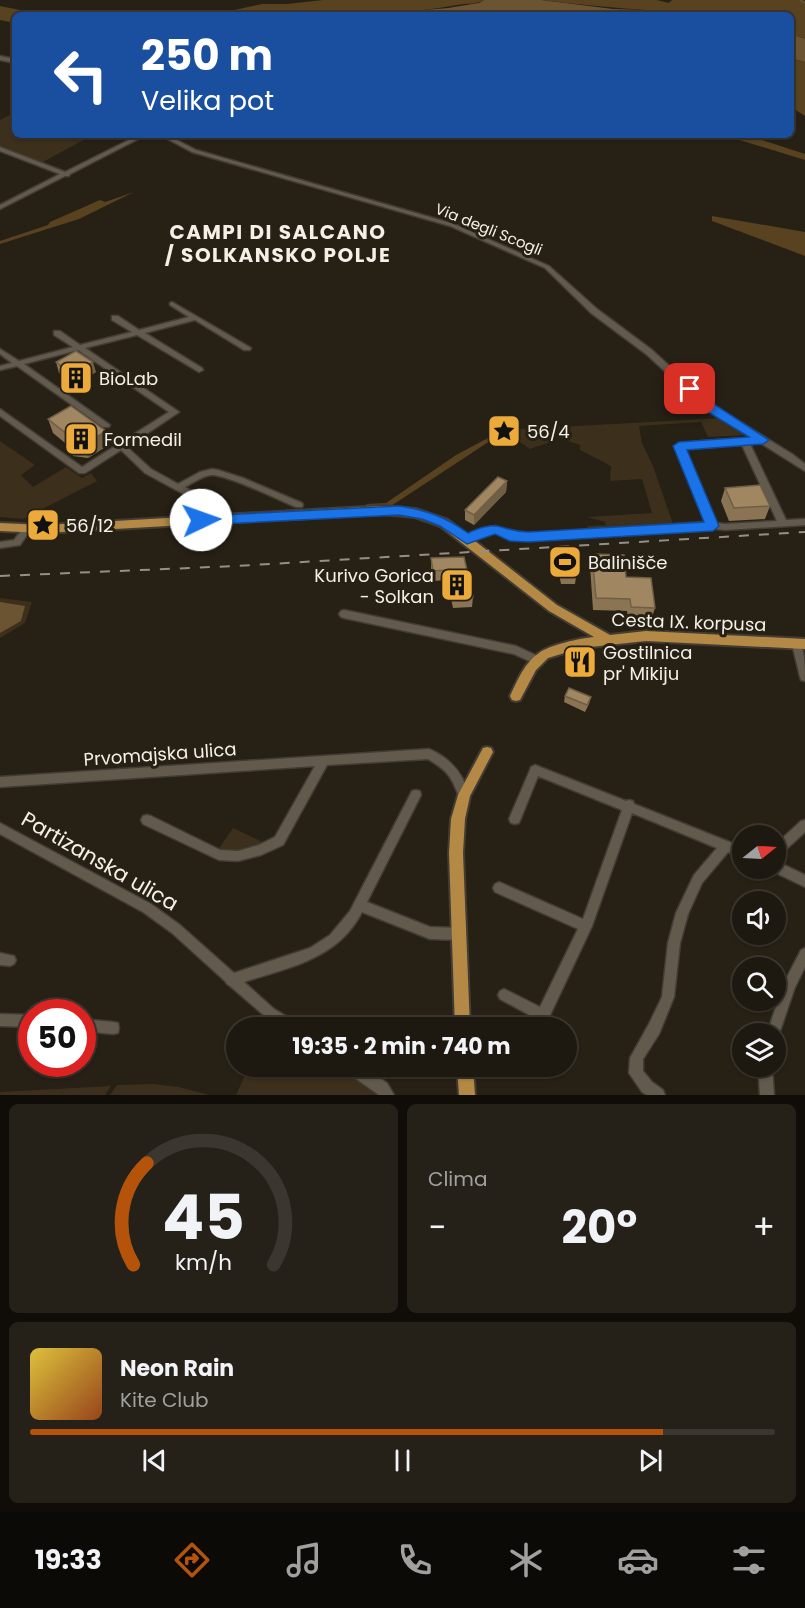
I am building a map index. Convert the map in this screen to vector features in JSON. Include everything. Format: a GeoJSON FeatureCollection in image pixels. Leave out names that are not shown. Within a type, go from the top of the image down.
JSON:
{"type":"FeatureCollection","features":[{"type":"Feature","properties":{"kind":"main road","name":"Cesta IX. korpusa"},"geometry":{"type":"LineString","coordinates":[[0,527],[27,529],[399,510],[424,515],[444,523],[553,608],[607,639],[646,636],[801,644]]}},
{"type":"Feature","properties":{"kind":"main road"},"geometry":{"type":"LineString","coordinates":[[516,696],[532,667],[544,656],[581,643],[607,639]]}},
{"type":"Feature","properties":{"kind":"main road"},"geometry":{"type":"LineString","coordinates":[[463,1017],[456,853],[458,819],[464,795],[487,752]]}},
{"type":"Feature","properties":{"kind":"main road"},"geometry":{"type":"LineString","coordinates":[[466,1077],[467,1095]]}},
{"type":"Feature","properties":{"kind":"street"},"geometry":{"type":"LineString","coordinates":[[0,207],[137,138]]}},
{"type":"Feature","properties":{"kind":"street","name":"Via degli Scogli"},"geometry":{"type":"LineString","coordinates":[[169,138],[194,151],[452,225],[547,267],[594,311],[649,352],[708,406],[805,468]]}},
{"type":"Feature","properties":{"kind":"street"},"geometry":{"type":"LineString","coordinates":[[0,149],[67,175]]}},
{"type":"Feature","properties":{"kind":"street"},"geometry":{"type":"LineString","coordinates":[[172,304],[247,348]]}},
{"type":"Feature","properties":{"kind":"street"},"geometry":{"type":"LineString","coordinates":[[115,318],[199,370]]}},
{"type":"Feature","properties":{"kind":"street"},"geometry":{"type":"LineString","coordinates":[[0,368],[195,318]]}},
{"type":"Feature","properties":{"kind":"street"},"geometry":{"type":"LineString","coordinates":[[1,414],[82,471],[175,412],[57,333]]}},
{"type":"Feature","properties":{"kind":"street"},"geometry":{"type":"LineString","coordinates":[[0,351],[106,425]]}},
{"type":"Feature","properties":{"kind":"street"},"geometry":{"type":"LineString","coordinates":[[713,526],[679,446],[763,440]]}},
{"type":"Feature","properties":{"kind":"street"},"geometry":{"type":"LineString","coordinates":[[745,442],[783,523]]}},
{"type":"Feature","properties":{"kind":"street"},"geometry":{"type":"LineString","coordinates":[[121,447],[148,471],[203,501]]}},
{"type":"Feature","properties":{"kind":"street"},"geometry":{"type":"LineString","coordinates":[[178,488],[213,471],[225,473],[235,480],[299,505]]}},
{"type":"Feature","properties":{"kind":"street"},"geometry":{"type":"LineString","coordinates":[[467,539],[484,531],[496,529],[510,536],[528,537],[805,522]]}},
{"type":"Feature","properties":{"kind":"street"},"geometry":{"type":"LineString","coordinates":[[0,545],[17,543],[27,529]]}},
{"type":"Feature","properties":{"kind":"street"},"geometry":{"type":"LineString","coordinates":[[344,614],[516,650],[538,661]]}},
{"type":"Feature","properties":{"kind":"street"},"geometry":{"type":"LineString","coordinates":[[801,644],[805,677]]}},
{"type":"Feature","properties":{"kind":"street","name":"Prvomajska ulica"},"geometry":{"type":"LineString","coordinates":[[0,782],[429,754],[455,771],[464,795]]}},
{"type":"Feature","properties":{"kind":"street"},"geometry":{"type":"LineString","coordinates":[[147,820],[219,855],[238,856],[261,850],[279,841],[323,762]]}},
{"type":"Feature","properties":{"kind":"street"},"geometry":{"type":"LineString","coordinates":[[515,819],[535,770],[732,847]]}},
{"type":"Feature","properties":{"kind":"street"},"geometry":{"type":"LineString","coordinates":[[231,981],[313,952],[334,939],[354,915],[416,795]]}},
{"type":"Feature","properties":{"kind":"street"},"geometry":{"type":"LineString","coordinates":[[542,1017],[586,926],[629,805]]}},
{"type":"Feature","properties":{"kind":"street","name":"Partizanska ulica"},"geometry":{"type":"LineString","coordinates":[[0,828],[147,908],[176,929],[231,981],[278,1017]]}},
{"type":"Feature","properties":{"kind":"street"},"geometry":{"type":"LineString","coordinates":[[786,843],[803,829]]}},
{"type":"Feature","properties":{"kind":"street"},"geometry":{"type":"LineString","coordinates":[[658,1095],[647,1087],[636,1073],[637,1058],[654,1029],[668,997],[674,943],[682,913],[698,879],[727,845]]}},
{"type":"Feature","properties":{"kind":"street"},"geometry":{"type":"LineString","coordinates":[[786,871],[805,880]]}},
{"type":"Feature","properties":{"kind":"street"},"geometry":{"type":"LineString","coordinates":[[499,888],[586,926]]}},
{"type":"Feature","properties":{"kind":"street"},"geometry":{"type":"LineString","coordinates":[[359,904],[430,933],[459,934]]}},
{"type":"Feature","properties":{"kind":"street"},"geometry":{"type":"LineString","coordinates":[[777,1023],[789,985],[805,954]]}},
{"type":"Feature","properties":{"kind":"street"},"geometry":{"type":"LineString","coordinates":[[504,995],[534,1017]]}},
{"type":"Feature","properties":{"kind":"street"},"geometry":{"type":"LineString","coordinates":[[0,1020],[18,1021]]}},
{"type":"Feature","properties":{"kind":"street"},"geometry":{"type":"LineString","coordinates":[[96,1026],[113,1028]]}},
{"type":"Feature","properties":{"kind":"street"},"geometry":{"type":"LineString","coordinates":[[366,1077],[382,1088],[387,1095]]}},
{"type":"Feature","properties":{"kind":"street"},"geometry":{"type":"LineString","coordinates":[[766,1077],[767,1095]]}},
{"type":"Feature","properties":{"kind":"shaded area"},"geometry":{"type":"Polygon","coordinates":[[[323,0],[484,0],[406,12],[226,12],[262,4],[323,0]]]}},
{"type":"Feature","properties":{"kind":"shaded area"},"geometry":{"type":"Polygon","coordinates":[[[484,0],[541,0],[613,9],[678,12],[402,12],[479,3],[484,0]]]}},
{"type":"Feature","properties":{"kind":"shaded area"},"geometry":{"type":"Polygon","coordinates":[[[541,0],[657,0],[669,3],[672,0],[803,0],[805,1],[805,39],[794,35],[794,12],[687,12],[603,7],[541,0]]]}},
{"type":"Feature","properties":{"kind":"shaded area"},"geometry":{"type":"Polygon","coordinates":[[[0,6],[36,12],[12,12],[12,22],[0,20],[0,6]]]}},
{"type":"Feature","properties":{"kind":"shaded area"},"geometry":{"type":"Polygon","coordinates":[[[794,35],[805,39],[805,62],[794,59],[794,35]]]}},
{"type":"Feature","properties":{"kind":"shaded area"},"geometry":{"type":"Polygon","coordinates":[[[794,59],[805,62],[805,116],[794,109],[794,59]]]}},
{"type":"Feature","properties":{"kind":"shaded area"},"geometry":{"type":"Polygon","coordinates":[[[12,114],[12,138],[87,138],[41,163],[0,149],[0,120],[12,114]]]}},
{"type":"Feature","properties":{"kind":"shaded area"},"geometry":{"type":"Polygon","coordinates":[[[733,138],[756,138],[805,154],[805,160],[733,138]]]}},
{"type":"Feature","properties":{"kind":"shaded area"},"geometry":{"type":"Polygon","coordinates":[[[134,192],[79,219],[0,244],[0,241],[48,225],[50,222],[100,200],[105,202],[134,192]]]}},
{"type":"Feature","properties":{"kind":"shaded area"},"geometry":{"type":"Polygon","coordinates":[[[712,216],[805,232],[805,256],[712,221],[712,216]]]}},
{"type":"Feature","properties":{"kind":"shaded area"},"geometry":{"type":"Polygon","coordinates":[[[722,418],[747,435],[708,437],[701,422],[639,426],[642,443],[653,466],[673,524],[588,529],[587,526],[606,525],[605,522],[587,517],[652,513],[642,479],[610,481],[611,466],[580,450],[580,445],[562,439],[556,433],[550,433],[548,443],[530,449],[514,438],[501,446],[490,441],[490,438],[503,430],[722,418]]]}},
{"type":"Feature","properties":{"kind":"shaded area"},"geometry":{"type":"Polygon","coordinates":[[[503,430],[490,438],[490,441],[391,506],[369,507],[366,504],[386,503],[456,455],[503,430]]]}},
{"type":"Feature","properties":{"kind":"shaded area"},"geometry":{"type":"Polygon","coordinates":[[[0,441],[35,465],[21,475],[33,487],[66,467],[82,478],[91,473],[97,481],[23,519],[0,517],[0,441]]]}},
{"type":"Feature","properties":{"kind":"shaded area"},"geometry":{"type":"Polygon","coordinates":[[[0,598],[32,602],[25,623],[0,638],[0,598]]]}},
{"type":"Feature","properties":{"kind":"shaded area"},"geometry":{"type":"Polygon","coordinates":[[[0,602],[25,606],[21,621],[0,633],[0,602]]]}},
{"type":"Feature","properties":{"kind":"shaded area"},"geometry":{"type":"Polygon","coordinates":[[[233,828],[267,844],[237,853],[218,850],[233,828]]]}},
{"type":"Feature","properties":{"kind":"shaded area"},"geometry":{"type":"Polygon","coordinates":[[[244,1077],[353,1077],[378,1095],[236,1095],[244,1077]]]}},
{"type":"Feature","properties":{"kind":"shaded area"},"geometry":{"type":"Polygon","coordinates":[[[153,1084],[179,1087],[209,1095],[110,1095],[117,1085],[153,1084]]]}},
{"type":"Feature","properties":{"kind":"shaded area"},"geometry":{"type":"Polygon","coordinates":[[[111,1086],[105,1095],[0,1095],[0,1092],[111,1086]]]}},
{"type":"Feature","properties":{"kind":"building"},"geometry":{"type":"Polygon","coordinates":[[[76,351],[93,362],[72,374],[56,362],[76,351]]]}},
{"type":"Feature","properties":{"kind":"building"},"geometry":{"type":"Polygon","coordinates":[[[71,406],[106,431],[83,445],[69,442],[73,439],[48,419],[71,406]]]}},
{"type":"Feature","properties":{"kind":"building"},"geometry":{"type":"Polygon","coordinates":[[[498,477],[507,481],[474,515],[465,510],[498,477]]]}},
{"type":"Feature","properties":{"kind":"building"},"geometry":{"type":"Polygon","coordinates":[[[760,485],[770,506],[734,508],[725,488],[760,485]]]}},
{"type":"Feature","properties":{"kind":"building"},"geometry":{"type":"Polygon","coordinates":[[[592,554],[624,555],[626,577],[651,578],[655,608],[631,607],[630,599],[596,598],[592,554]]]}},
{"type":"Feature","properties":{"kind":"building"},"geometry":{"type":"Polygon","coordinates":[[[464,557],[473,597],[453,598],[447,570],[433,571],[431,558],[464,557]]]}},
{"type":"Feature","properties":{"kind":"building"},"geometry":{"type":"Polygon","coordinates":[[[560,562],[573,562],[576,577],[562,577],[560,562]]]}},
{"type":"Feature","properties":{"kind":"building"},"geometry":{"type":"Polygon","coordinates":[[[578,646],[593,652],[587,664],[572,657],[578,646]]]}},
{"type":"Feature","properties":{"kind":"building"},"geometry":{"type":"Polygon","coordinates":[[[569,688],[591,697],[587,705],[565,696],[569,688]]]}},
{"type":"Feature","properties":{"kind":"waterway"},"geometry":{"type":"LineString","coordinates":[[800,0],[805,3]]}},
{"type":"Feature","properties":{"kind":"railway"},"geometry":{"type":"LineString","coordinates":[[0,576],[236,566],[805,532]]}},
{"type":"Feature","properties":{"kind":"place","name":"BioLab"},"geometry":{"type":"Point","coordinates":[76,378]}},
{"type":"Feature","properties":{"kind":"place","name":"56/4"},"geometry":{"type":"Point","coordinates":[504,431]}},
{"type":"Feature","properties":{"kind":"place","name":"Formedil"},"geometry":{"type":"Point","coordinates":[81,439]}},
{"type":"Feature","properties":{"kind":"place","name":"56/12"},"geometry":{"type":"Point","coordinates":[43,525]}},
{"type":"Feature","properties":{"kind":"place","name":"Balinišče"},"geometry":{"type":"Point","coordinates":[565,562]}},
{"type":"Feature","properties":{"kind":"place","name":"Kurivo Gorica - Solkan"},"geometry":{"type":"Point","coordinates":[457,585]}},
{"type":"Feature","properties":{"kind":"place","name":"Gostilnica pr' Mikiju"},"geometry":{"type":"Point","coordinates":[580,662]}},
{"type":"Feature","properties":{"kind":"district","name":"CAMPI DI SALCANO / SOLKANSKO POLJE"},"geometry":{"type":"Point","coordinates":[278,244]}},
{"type":"Feature","properties":{"kind":"route"},"geometry":{"type":"LineString","coordinates":[[201,520],[399,510],[424,515],[444,523],[467,539],[484,531],[496,529],[510,536],[528,537],[713,526],[679,446],[763,440],[725,418],[690,389]]}}]}
